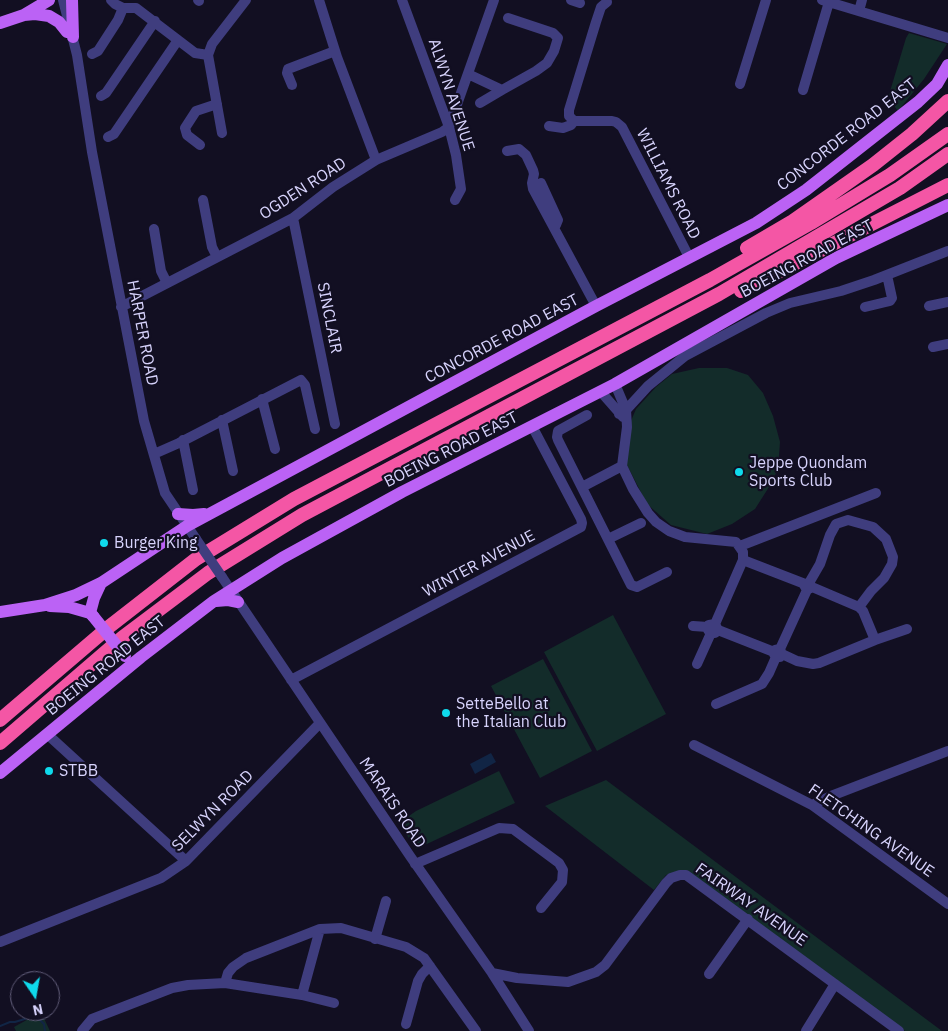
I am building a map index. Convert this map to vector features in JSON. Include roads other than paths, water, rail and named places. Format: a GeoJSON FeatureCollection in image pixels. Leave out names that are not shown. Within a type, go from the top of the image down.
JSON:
{"type":"FeatureCollection","features":[{"type":"Feature","properties":{"kind":"highway"},"geometry":{"type":"LineString","coordinates":[[584,346],[793,221],[873,165],[912,134],[948,101]]}},
{"type":"Feature","properties":{"kind":"highway"},"geometry":{"type":"LineString","coordinates":[[1,719],[110,626],[196,559],[294,499],[710,280],[803,228],[890,175],[948,134]]}},
{"type":"Feature","properties":{"kind":"highway"},"geometry":{"type":"LineString","coordinates":[[0,743],[123,637],[208,573],[302,515],[718,294],[900,188],[948,154]]}},
{"type":"Feature","properties":{"kind":"highway"},"geometry":{"type":"LineString","coordinates":[[626,343],[723,300],[948,185]]}},
{"type":"Feature","properties":{"kind":"main road"},"geometry":{"type":"LineString","coordinates":[[0,23],[24,15],[49,0]]}},
{"type":"Feature","properties":{"kind":"main road"},"geometry":{"type":"LineString","coordinates":[[70,34],[72,0]]}},
{"type":"Feature","properties":{"kind":"main road"},"geometry":{"type":"LineString","coordinates":[[24,15],[49,16],[70,34]]}},
{"type":"Feature","properties":{"kind":"main road","name":"CONCORDE ROAD EAST"},"geometry":{"type":"LineString","coordinates":[[45,605],[76,595],[101,583],[171,537],[193,535],[209,514],[596,306],[756,223],[806,190],[918,102],[937,84],[948,65]]}},
{"type":"Feature","properties":{"kind":"main road","name":"BOEING ROAD EAST"},"geometry":{"type":"LineString","coordinates":[[0,773],[141,657],[216,599],[225,582],[242,583],[323,534],[601,392],[836,258],[948,205]]}},
{"type":"Feature","properties":{"kind":"main road"},"geometry":{"type":"LineString","coordinates":[[171,537],[178,513],[193,515],[209,514]]}},
{"type":"Feature","properties":{"kind":"main road"},"geometry":{"type":"LineString","coordinates":[[92,615],[94,598],[101,583]]}},
{"type":"Feature","properties":{"kind":"main road"},"geometry":{"type":"LineString","coordinates":[[216,599],[238,602]]}},
{"type":"Feature","properties":{"kind":"main road"},"geometry":{"type":"LineString","coordinates":[[0,612],[45,605],[69,607],[92,615],[125,656],[141,657]]}},
{"type":"Feature","properties":{"kind":"main road"},"geometry":{"type":"LineString","coordinates":[[94,695],[122,667],[125,656]]}},
{"type":"Feature","properties":{"kind":"street","name":"HARPER ROAD"},"geometry":{"type":"LineString","coordinates":[[57,0],[70,34]]}},
{"type":"Feature","properties":{"kind":"street","name":"HARPER ROAD"},"geometry":{"type":"LineString","coordinates":[[63,0],[77,60],[92,152],[144,421],[165,493],[225,582]]}},
{"type":"Feature","properties":{"kind":"street"},"geometry":{"type":"LineString","coordinates":[[112,0],[123,8],[136,8],[195,53],[208,55]]}},
{"type":"Feature","properties":{"kind":"street"},"geometry":{"type":"LineString","coordinates":[[222,134],[208,55],[212,44],[246,0]]}},
{"type":"Feature","properties":{"kind":"street"},"geometry":{"type":"LineString","coordinates":[[319,0],[335,51],[376,160]]}},
{"type":"Feature","properties":{"kind":"street","name":"ALWYN AVENUE"},"geometry":{"type":"LineString","coordinates":[[402,0],[449,127],[456,155],[461,189],[455,200]]}},
{"type":"Feature","properties":{"kind":"street"},"geometry":{"type":"LineString","coordinates":[[449,127],[494,0]]}},
{"type":"Feature","properties":{"kind":"street"},"geometry":{"type":"LineString","coordinates":[[740,84],[766,0]]}},
{"type":"Feature","properties":{"kind":"street"},"geometry":{"type":"LineString","coordinates":[[859,11],[862,0]]}},
{"type":"Feature","properties":{"kind":"street"},"geometry":{"type":"LineString","coordinates":[[802,90],[826,1],[948,38]]}},
{"type":"Feature","properties":{"kind":"street"},"geometry":{"type":"LineString","coordinates":[[574,121],[570,118],[569,110],[601,7],[607,2]]}},
{"type":"Feature","properties":{"kind":"street"},"geometry":{"type":"LineString","coordinates":[[92,54],[98,51],[120,18],[123,8]]}},
{"type":"Feature","properties":{"kind":"street"},"geometry":{"type":"LineString","coordinates":[[480,103],[536,71],[547,63],[554,51],[558,38],[553,33],[508,18]]}},
{"type":"Feature","properties":{"kind":"street"},"geometry":{"type":"LineString","coordinates":[[101,96],[106,93],[154,21]]}},
{"type":"Feature","properties":{"kind":"street"},"geometry":{"type":"LineString","coordinates":[[108,137],[114,134],[178,40]]}},
{"type":"Feature","properties":{"kind":"street"},"geometry":{"type":"LineString","coordinates":[[292,85],[287,73],[288,69],[335,51]]}},
{"type":"Feature","properties":{"kind":"street"},"geometry":{"type":"LineString","coordinates":[[468,74],[502,90]]}},
{"type":"Feature","properties":{"kind":"street"},"geometry":{"type":"LineString","coordinates":[[200,145],[187,135],[185,128],[196,111],[216,104]]}},
{"type":"Feature","properties":{"kind":"street","name":"WILLIAMS ROAD"},"geometry":{"type":"LineString","coordinates":[[548,126],[564,128],[571,125],[574,121],[612,121],[622,127],[689,257]]}},
{"type":"Feature","properties":{"kind":"street","name":"OGDEN ROAD"},"geometry":{"type":"LineString","coordinates":[[121,307],[294,218],[333,187],[376,160],[442,132],[449,127]]}},
{"type":"Feature","properties":{"kind":"street"},"geometry":{"type":"LineString","coordinates":[[507,151],[519,149],[526,155],[533,170],[533,189],[596,306]]}},
{"type":"Feature","properties":{"kind":"street"},"geometry":{"type":"LineString","coordinates":[[540,183],[558,220],[555,228]]}},
{"type":"Feature","properties":{"kind":"street"},"geometry":{"type":"LineString","coordinates":[[203,200],[212,247],[217,257]]}},
{"type":"Feature","properties":{"kind":"street","name":"SINCLAIR"},"geometry":{"type":"LineString","coordinates":[[294,218],[335,424]]}},
{"type":"Feature","properties":{"kind":"street"},"geometry":{"type":"LineString","coordinates":[[154,229],[161,271],[167,283]]}},
{"type":"Feature","properties":{"kind":"street"},"geometry":{"type":"LineString","coordinates":[[624,414],[648,386],[684,356],[751,320],[790,303],[841,291],[948,251]]}},
{"type":"Feature","properties":{"kind":"street"},"geometry":{"type":"LineString","coordinates":[[865,307],[890,301],[892,298],[887,275]]}},
{"type":"Feature","properties":{"kind":"street"},"geometry":{"type":"LineString","coordinates":[[929,306],[948,302]]}},
{"type":"Feature","properties":{"kind":"street"},"geometry":{"type":"LineString","coordinates":[[933,348],[948,344]]}},
{"type":"Feature","properties":{"kind":"street"},"geometry":{"type":"LineString","coordinates":[[154,454],[299,380],[303,380],[306,385],[315,429]]}},
{"type":"Feature","properties":{"kind":"street"},"geometry":{"type":"LineString","coordinates":[[615,384],[627,427],[622,466],[633,490],[648,513],[669,532],[685,537],[736,542],[743,552],[743,560],[697,664]]}},
{"type":"Feature","properties":{"kind":"street"},"geometry":{"type":"LineString","coordinates":[[601,392],[624,414]]}},
{"type":"Feature","properties":{"kind":"street"},"geometry":{"type":"LineString","coordinates":[[262,400],[274,448]]}},
{"type":"Feature","properties":{"kind":"street"},"geometry":{"type":"LineString","coordinates":[[587,415],[562,428],[558,431],[556,437],[634,586],[637,587],[666,572]]}},
{"type":"Feature","properties":{"kind":"street"},"geometry":{"type":"LineString","coordinates":[[222,420],[233,471]]}},
{"type":"Feature","properties":{"kind":"street","name":"WINTER AVENUE"},"geometry":{"type":"LineString","coordinates":[[291,680],[581,527],[581,519],[532,426]]}},
{"type":"Feature","properties":{"kind":"street"},"geometry":{"type":"LineString","coordinates":[[183,440],[193,490]]}},
{"type":"Feature","properties":{"kind":"street"},"geometry":{"type":"LineString","coordinates":[[582,487],[622,466]]}},
{"type":"Feature","properties":{"kind":"street"},"geometry":{"type":"LineString","coordinates":[[740,546],[876,493]]}},
{"type":"Feature","properties":{"kind":"street"},"geometry":{"type":"LineString","coordinates":[[716,704],[762,684],[770,673],[808,586],[822,560],[830,535],[836,524],[848,520],[873,527],[886,538],[893,556],[892,564],[884,578],[859,607]]}},
{"type":"Feature","properties":{"kind":"street"},"geometry":{"type":"LineString","coordinates":[[608,539],[641,522]]}},
{"type":"Feature","properties":{"kind":"street"},"geometry":{"type":"LineString","coordinates":[[743,560],[859,607],[863,611],[875,640]]}},
{"type":"Feature","properties":{"kind":"street","name":"MARAIS ROAD"},"geometry":{"type":"LineString","coordinates":[[225,582],[415,864],[492,973],[529,1031]]}},
{"type":"Feature","properties":{"kind":"street"},"geometry":{"type":"LineString","coordinates":[[693,626],[713,629],[797,661],[814,664],[907,629]]}},
{"type":"Feature","properties":{"kind":"street","name":"SELWYN ROAD"},"geometry":{"type":"LineString","coordinates":[[0,942],[161,878],[186,861],[320,723]]}},
{"type":"Feature","properties":{"kind":"street"},"geometry":{"type":"LineString","coordinates":[[47,734],[186,861]]}},
{"type":"Feature","properties":{"kind":"street","name":"FLETCHING AVENUE"},"geometry":{"type":"LineString","coordinates":[[694,745],[812,805],[948,904]]}},
{"type":"Feature","properties":{"kind":"street"},"geometry":{"type":"LineString","coordinates":[[812,805],[948,751]]}},
{"type":"Feature","properties":{"kind":"street"},"geometry":{"type":"LineString","coordinates":[[415,864],[499,828],[513,829],[559,862],[563,870],[562,882],[541,908]]}},
{"type":"Feature","properties":{"kind":"street","name":"FAIRWAY AVENUE"},"geometry":{"type":"LineString","coordinates":[[492,973],[517,978],[568,982],[596,972],[604,965],[666,883],[671,878],[686,875],[898,1031]]}},
{"type":"Feature","properties":{"kind":"street"},"geometry":{"type":"LineString","coordinates":[[375,939],[386,901]]}},
{"type":"Feature","properties":{"kind":"street"},"geometry":{"type":"LineString","coordinates":[[710,974],[748,919]]}},
{"type":"Feature","properties":{"kind":"street"},"geometry":{"type":"LineString","coordinates":[[225,983],[228,973],[238,962],[320,929],[341,928],[416,952],[430,966],[476,1031]]}},
{"type":"Feature","properties":{"kind":"street"},"geometry":{"type":"LineString","coordinates":[[302,995],[320,929]]}},
{"type":"Feature","properties":{"kind":"street"},"geometry":{"type":"LineString","coordinates":[[406,1024],[418,981],[430,966]]}},
{"type":"Feature","properties":{"kind":"street"},"geometry":{"type":"LineString","coordinates":[[82,1031],[92,1019],[172,988],[188,985],[225,983],[302,995],[334,1003]]}},
{"type":"Feature","properties":{"kind":"street"},"geometry":{"type":"LineString","coordinates":[[806,1031],[835,984]]}},
{"type":"Feature","properties":{"kind":"water"},"geometry":{"type":"Polygon","coordinates":[[[491,753],[496,762],[475,774],[470,764],[491,753]]]}},
{"type":"Feature","properties":{"kind":"waterway"},"geometry":{"type":"LineString","coordinates":[[0,1026],[31,1017],[40,1020],[44,1024],[45,1031]]}},
{"type":"Feature","properties":{"kind":"place","name":"Jeppe Quondam Sports Club"},"geometry":{"type":"Point","coordinates":[739,472]}},
{"type":"Feature","properties":{"kind":"place","name":"Burger King"},"geometry":{"type":"Point","coordinates":[104,543]}},
{"type":"Feature","properties":{"kind":"place","name":"SetteBello at the Italian Club"},"geometry":{"type":"Point","coordinates":[446,713]}},
{"type":"Feature","properties":{"kind":"place","name":"STBB"},"geometry":{"type":"Point","coordinates":[49,771]}}]}
